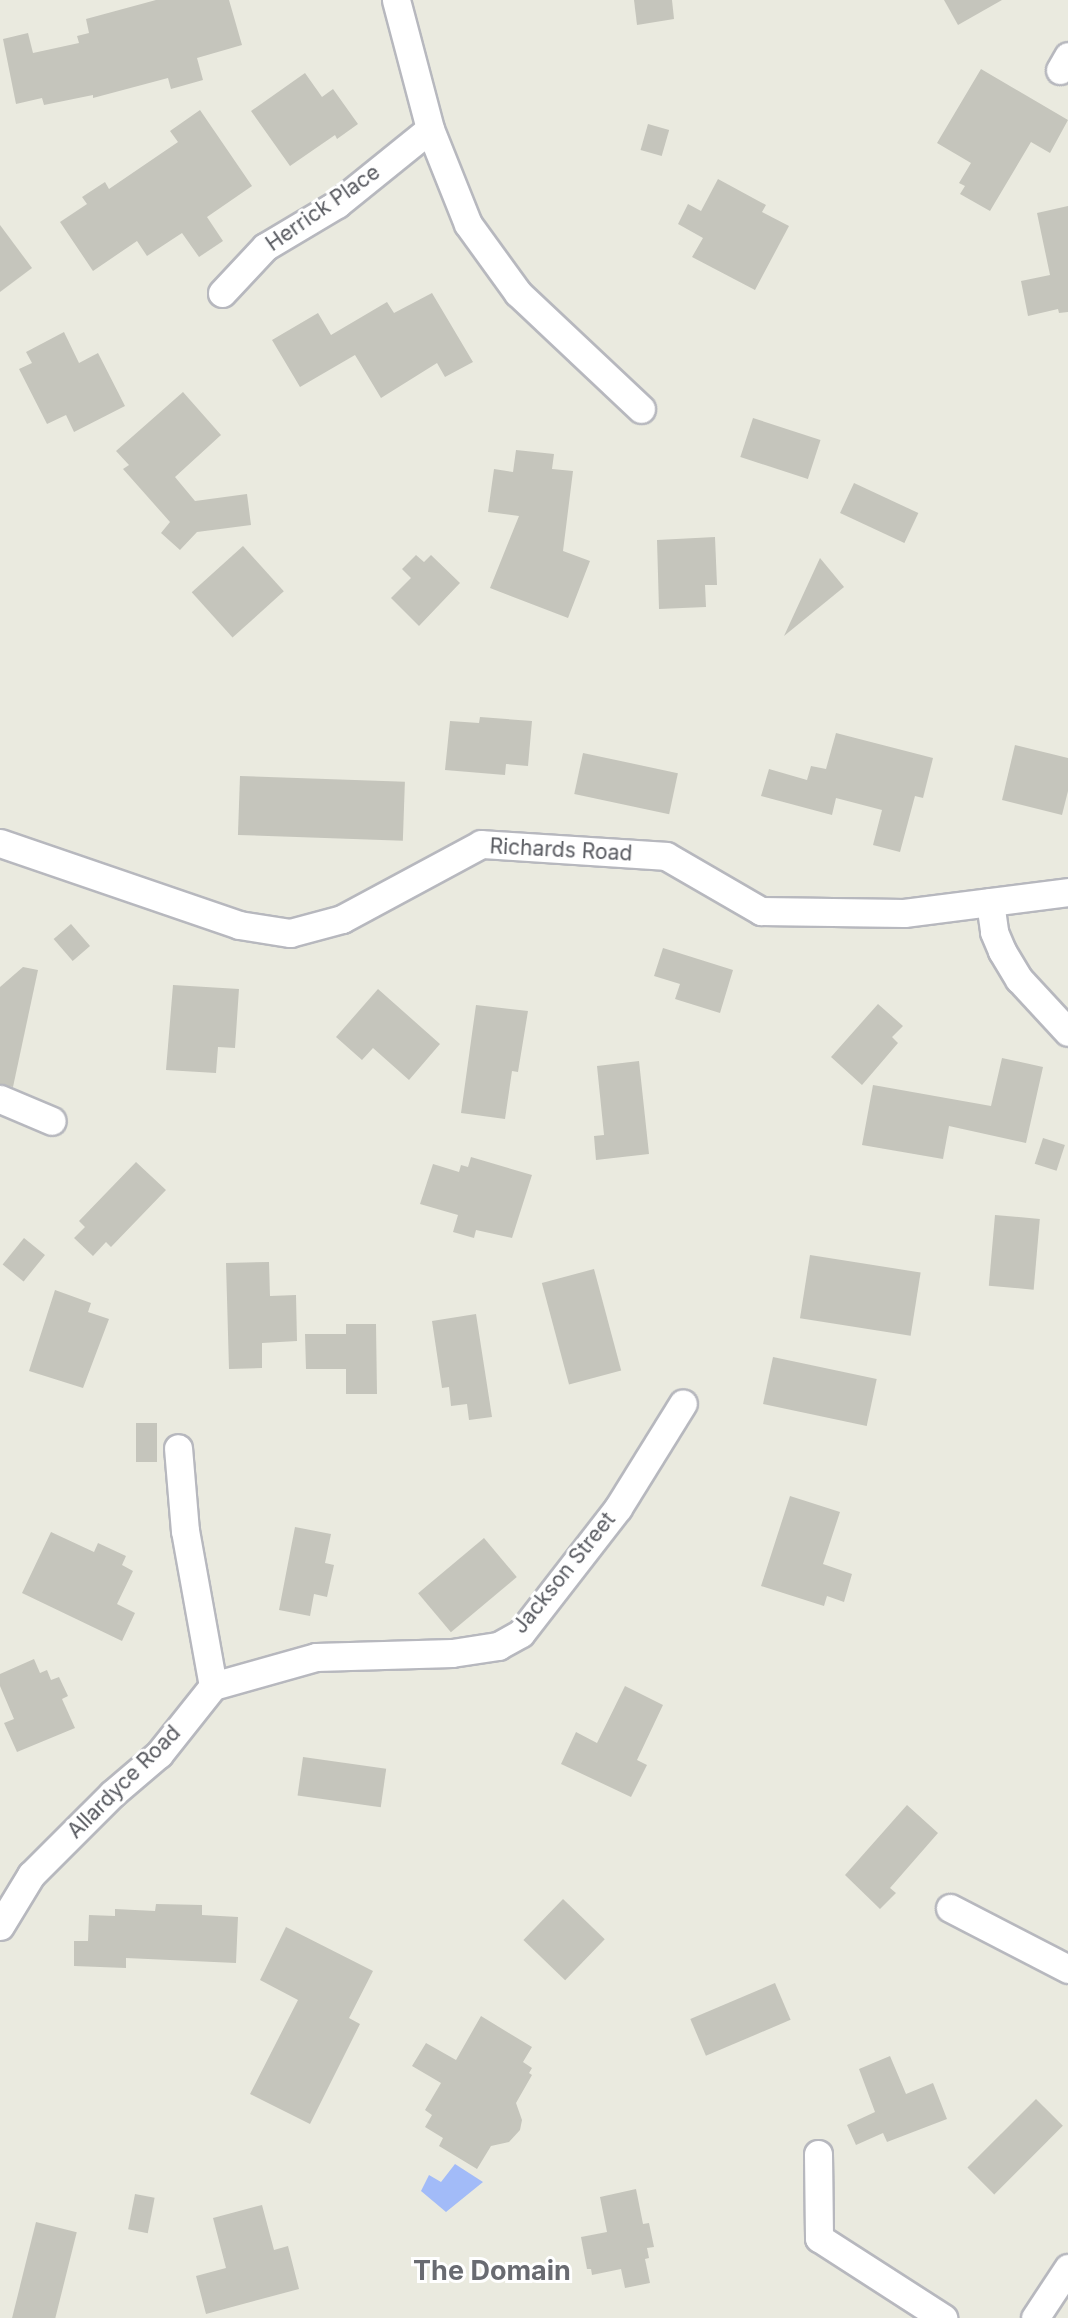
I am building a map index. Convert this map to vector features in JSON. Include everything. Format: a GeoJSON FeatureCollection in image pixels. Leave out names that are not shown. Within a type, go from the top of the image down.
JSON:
{"type":"FeatureCollection","features":[{"type":"Feature","properties":{"kind":"street"},"geometry":{"type":"LineString","coordinates":[[396,0],[430,129],[468,224],[518,292],[641,409]]}},
{"type":"Feature","properties":{"kind":"street","name":"Herrick Place"},"geometry":{"type":"LineString","coordinates":[[222,293],[265,247],[337,204],[430,129]]}},
{"type":"Feature","properties":{"kind":"street","name":"Richards Road"},"geometry":{"type":"LineString","coordinates":[[0,843],[239,925],[290,933],[342,919],[481,844],[666,856],[761,911],[904,913],[1068,892]]}},
{"type":"Feature","properties":{"kind":"street"},"geometry":{"type":"LineString","coordinates":[[990,902],[994,932],[1002,951],[1019,979],[1068,1032]]}},
{"type":"Feature","properties":{"kind":"street"},"geometry":{"type":"LineString","coordinates":[[0,1099],[52,1121]]}},
{"type":"Feature","properties":{"kind":"street","name":"Jackson Street"},"geometry":{"type":"LineString","coordinates":[[213,1686],[316,1657],[452,1653],[498,1646],[521,1633],[618,1508],[683,1403]]}},
{"type":"Feature","properties":{"kind":"street"},"geometry":{"type":"LineString","coordinates":[[178,1448],[185,1531],[213,1686]]}},
{"type":"Feature","properties":{"kind":"street","name":"Allardyce Road"},"geometry":{"type":"LineString","coordinates":[[0,1926],[32,1875],[159,1754],[213,1686]]}},
{"type":"Feature","properties":{"kind":"street"},"geometry":{"type":"LineString","coordinates":[[950,1908],[1068,1969]]}},
{"type":"Feature","properties":{"kind":"street"},"geometry":{"type":"LineString","coordinates":[[818,2154],[819,2238],[943,2318]]}},
{"type":"Feature","properties":{"kind":"street"},"geometry":{"type":"LineString","coordinates":[[1035,2318],[1068,2268]]}},
{"type":"Feature","properties":{"kind":"water"},"geometry":{"type":"Polygon","coordinates":[[[455,2164],[483,2182],[446,2212],[421,2191],[429,2175],[441,2182],[455,2164]]]}},
{"type":"Feature","properties":{"kind":"building"},"geometry":{"type":"Polygon","coordinates":[[[156,0],[229,0],[242,45],[197,58],[203,80],[171,89],[168,78],[93,98],[93,95],[44,105],[42,98],[16,104],[3,39],[28,33],[33,53],[79,43],[77,36],[89,33],[86,19],[156,0]]]}},
{"type":"Feature","properties":{"kind":"building"},"geometry":{"type":"Polygon","coordinates":[[[634,0],[672,0],[674,19],[637,25],[634,0]]]}},
{"type":"Feature","properties":{"kind":"building"},"geometry":{"type":"Polygon","coordinates":[[[944,0],[1002,0],[958,25],[944,0]]]}},
{"type":"Feature","properties":{"kind":"building"},"geometry":{"type":"Polygon","coordinates":[[[981,69],[1068,120],[1050,153],[1031,142],[990,211],[960,194],[965,186],[959,183],[971,163],[937,143],[981,69]]]}},
{"type":"Feature","properties":{"kind":"building"},"geometry":{"type":"Polygon","coordinates":[[[305,73],[322,97],[333,89],[358,124],[337,139],[335,135],[290,166],[251,111],[305,73]]]}},
{"type":"Feature","properties":{"kind":"building"},"geometry":{"type":"Polygon","coordinates":[[[200,110],[252,186],[207,217],[223,241],[199,257],[182,233],[147,256],[137,241],[93,271],[60,222],[87,204],[82,197],[105,182],[109,189],[178,142],[170,131],[200,110]]]}},
{"type":"Feature","properties":{"kind":"building"},"geometry":{"type":"Polygon","coordinates":[[[648,124],[669,130],[662,156],[641,150],[648,124]]]}},
{"type":"Feature","properties":{"kind":"building"},"geometry":{"type":"Polygon","coordinates":[[[718,179],[766,205],[762,212],[789,226],[755,290],[692,257],[703,238],[678,224],[688,204],[701,211],[718,179]]]}},
{"type":"Feature","properties":{"kind":"building"},"geometry":{"type":"Polygon","coordinates":[[[1068,206],[1068,312],[1059,313],[1058,309],[1028,316],[1021,281],[1050,275],[1037,213],[1068,206]]]}},
{"type":"Feature","properties":{"kind":"building"},"geometry":{"type":"Polygon","coordinates":[[[0,225],[32,268],[0,292],[0,225]]]}},
{"type":"Feature","properties":{"kind":"building"},"geometry":{"type":"Polygon","coordinates":[[[432,293],[473,362],[445,377],[437,363],[381,398],[355,355],[300,387],[272,340],[318,313],[331,335],[387,302],[394,313],[432,293]]]}},
{"type":"Feature","properties":{"kind":"building"},"geometry":{"type":"Polygon","coordinates":[[[64,332],[79,363],[98,353],[125,406],[74,432],[66,415],[47,424],[19,369],[32,363],[26,352],[64,332]]]}},
{"type":"Feature","properties":{"kind":"building"},"geometry":{"type":"Polygon","coordinates":[[[183,392],[221,435],[175,477],[195,501],[247,494],[251,525],[197,532],[180,550],[161,533],[170,522],[123,469],[129,465],[116,451],[183,392]]]}},
{"type":"Feature","properties":{"kind":"building"},"geometry":{"type":"Polygon","coordinates":[[[753,418],[821,440],[808,479],[740,457],[753,418]]]}},
{"type":"Feature","properties":{"kind":"building"},"geometry":{"type":"Polygon","coordinates":[[[516,450],[554,454],[552,469],[573,471],[563,551],[590,561],[568,618],[490,588],[519,516],[488,512],[494,469],[513,472],[516,450]]]}},
{"type":"Feature","properties":{"kind":"building"},"geometry":{"type":"Polygon","coordinates":[[[854,483],[918,513],[904,543],[840,513],[854,483]]]}},
{"type":"Feature","properties":{"kind":"building"},"geometry":{"type":"Polygon","coordinates":[[[715,537],[717,585],[705,585],[706,607],[659,609],[657,540],[715,537]]]}},
{"type":"Feature","properties":{"kind":"building"},"geometry":{"type":"Polygon","coordinates":[[[243,546],[284,591],[233,638],[192,592],[243,546]]]}},
{"type":"Feature","properties":{"kind":"building"},"geometry":{"type":"Polygon","coordinates":[[[416,555],[424,562],[431,555],[460,583],[419,626],[391,598],[411,578],[402,569],[416,555]]]}},
{"type":"Feature","properties":{"kind":"building"},"geometry":{"type":"Polygon","coordinates":[[[820,558],[844,587],[784,636],[820,558]]]}},
{"type":"Feature","properties":{"kind":"building"},"geometry":{"type":"Polygon","coordinates":[[[480,717],[532,721],[528,766],[506,764],[505,775],[445,770],[450,721],[479,723],[480,717]]]}},
{"type":"Feature","properties":{"kind":"building"},"geometry":{"type":"Polygon","coordinates":[[[836,733],[933,758],[923,798],[915,796],[900,852],[873,845],[882,810],[836,798],[832,815],[761,796],[769,769],[807,780],[811,766],[826,769],[836,733]]]}},
{"type":"Feature","properties":{"kind":"building"},"geometry":{"type":"Polygon","coordinates":[[[1015,745],[1068,758],[1068,791],[1062,815],[1002,800],[1015,745]]]}},
{"type":"Feature","properties":{"kind":"building"},"geometry":{"type":"Polygon","coordinates":[[[583,753],[678,773],[669,814],[574,794],[583,753]]]}},
{"type":"Feature","properties":{"kind":"building"},"geometry":{"type":"Polygon","coordinates":[[[240,776],[405,782],[403,841],[238,835],[240,776]]]}},
{"type":"Feature","properties":{"kind":"building"},"geometry":{"type":"Polygon","coordinates":[[[71,924],[90,946],[73,961],[54,939],[71,924]]]}},
{"type":"Feature","properties":{"kind":"building"},"geometry":{"type":"Polygon","coordinates":[[[663,948],[733,970],[720,1013],[675,999],[680,984],[654,976],[663,948]]]}},
{"type":"Feature","properties":{"kind":"building"},"geometry":{"type":"Polygon","coordinates":[[[23,967],[38,970],[13,1087],[0,1084],[0,987],[23,967]]]}},
{"type":"Feature","properties":{"kind":"building"},"geometry":{"type":"Polygon","coordinates":[[[173,985],[239,989],[235,1048],[218,1047],[216,1073],[166,1070],[173,985]]]}},
{"type":"Feature","properties":{"kind":"building"},"geometry":{"type":"Polygon","coordinates":[[[378,989],[440,1044],[409,1080],[373,1048],[362,1060],[336,1037],[378,989]]]}},
{"type":"Feature","properties":{"kind":"building"},"geometry":{"type":"Polygon","coordinates":[[[878,1004],[903,1026],[892,1037],[898,1043],[862,1085],[831,1057],[878,1004]]]}},
{"type":"Feature","properties":{"kind":"building"},"geometry":{"type":"Polygon","coordinates":[[[476,1005],[528,1011],[518,1072],[512,1071],[505,1119],[461,1113],[476,1005]]]}},
{"type":"Feature","properties":{"kind":"building"},"geometry":{"type":"Polygon","coordinates":[[[1002,1058],[1043,1067],[1026,1143],[949,1126],[943,1159],[862,1145],[873,1085],[991,1106],[1002,1058]]]}},
{"type":"Feature","properties":{"kind":"building"},"geometry":{"type":"Polygon","coordinates":[[[639,1061],[649,1154],[596,1160],[594,1136],[604,1135],[597,1066],[639,1061]]]}},
{"type":"Feature","properties":{"kind":"building"},"geometry":{"type":"Polygon","coordinates":[[[1043,1138],[1065,1145],[1057,1171],[1035,1164],[1043,1138]]]}},
{"type":"Feature","properties":{"kind":"building"},"geometry":{"type":"Polygon","coordinates":[[[471,1157],[532,1175],[512,1238],[476,1230],[474,1238],[453,1232],[458,1215],[420,1204],[433,1164],[459,1172],[461,1165],[468,1167],[471,1157]]]}},
{"type":"Feature","properties":{"kind":"building"},"geometry":{"type":"Polygon","coordinates":[[[136,1162],[166,1190],[111,1247],[106,1242],[93,1256],[74,1238],[85,1227],[79,1221],[136,1162]]]}},
{"type":"Feature","properties":{"kind":"building"},"geometry":{"type":"Polygon","coordinates":[[[995,1215],[1040,1219],[1034,1290],[989,1286],[995,1215]]]}},
{"type":"Feature","properties":{"kind":"building"},"geometry":{"type":"Polygon","coordinates":[[[24,1238],[45,1255],[24,1281],[3,1264],[24,1238]]]}},
{"type":"Feature","properties":{"kind":"building"},"geometry":{"type":"Polygon","coordinates":[[[810,1255],[921,1273],[911,1336],[800,1318],[810,1255]]]}},
{"type":"Feature","properties":{"kind":"building"},"geometry":{"type":"Polygon","coordinates":[[[269,1262],[270,1296],[296,1295],[297,1341],[262,1343],[262,1368],[229,1369],[226,1263],[269,1262]]]}},
{"type":"Feature","properties":{"kind":"building"},"geometry":{"type":"Polygon","coordinates":[[[594,1269],[621,1370],[569,1384],[542,1283],[594,1269]]]}},
{"type":"Feature","properties":{"kind":"building"},"geometry":{"type":"Polygon","coordinates":[[[55,1290],[91,1303],[88,1312],[109,1319],[83,1388],[29,1371],[55,1290]]]}},
{"type":"Feature","properties":{"kind":"building"},"geometry":{"type":"Polygon","coordinates":[[[476,1314],[492,1417],[469,1420],[467,1404],[451,1406],[449,1387],[442,1388],[432,1321],[476,1314]]]}},
{"type":"Feature","properties":{"kind":"building"},"geometry":{"type":"Polygon","coordinates":[[[346,1324],[376,1324],[377,1394],[346,1394],[346,1369],[306,1369],[305,1334],[346,1334],[346,1324]]]}},
{"type":"Feature","properties":{"kind":"building"},"geometry":{"type":"Polygon","coordinates":[[[773,1357],[877,1379],[867,1426],[763,1404],[773,1357]]]}},
{"type":"Feature","properties":{"kind":"building"},"geometry":{"type":"Polygon","coordinates":[[[136,1423],[157,1423],[157,1462],[136,1462],[136,1423]]]}},
{"type":"Feature","properties":{"kind":"building"},"geometry":{"type":"Polygon","coordinates":[[[790,1496],[840,1512],[823,1564],[852,1574],[844,1602],[827,1596],[824,1606],[761,1586],[790,1496]]]}},
{"type":"Feature","properties":{"kind":"building"},"geometry":{"type":"Polygon","coordinates":[[[295,1527],[331,1534],[325,1563],[334,1565],[327,1597],[314,1594],[310,1616],[279,1610],[295,1527]]]}},
{"type":"Feature","properties":{"kind":"building"},"geometry":{"type":"Polygon","coordinates":[[[51,1532],[94,1552],[98,1543],[126,1556],[122,1565],[133,1571],[117,1604],[135,1613],[122,1641],[22,1593],[51,1532]]]}},
{"type":"Feature","properties":{"kind":"building"},"geometry":{"type":"Polygon","coordinates":[[[484,1538],[517,1577],[451,1632],[418,1593],[484,1538]]]}},
{"type":"Feature","properties":{"kind":"building"},"geometry":{"type":"Polygon","coordinates":[[[34,1659],[40,1673],[47,1670],[51,1680],[59,1677],[68,1696],[62,1699],[75,1728],[17,1752],[4,1723],[14,1719],[0,1686],[0,1674],[34,1659]]]}},
{"type":"Feature","properties":{"kind":"building"},"geometry":{"type":"Polygon","coordinates":[[[625,1686],[663,1705],[637,1760],[647,1765],[631,1797],[561,1764],[576,1732],[597,1743],[625,1686]]]}},
{"type":"Feature","properties":{"kind":"building"},"geometry":{"type":"Polygon","coordinates":[[[303,1757],[386,1769],[381,1807],[298,1796],[303,1757]]]}},
{"type":"Feature","properties":{"kind":"building"},"geometry":{"type":"Polygon","coordinates":[[[907,1805],[938,1833],[890,1888],[896,1893],[880,1909],[845,1875],[907,1805]]]}},
{"type":"Feature","properties":{"kind":"building"},"geometry":{"type":"Polygon","coordinates":[[[563,1899],[605,1939],[565,1980],[523,1940],[563,1899]]]}},
{"type":"Feature","properties":{"kind":"building"},"geometry":{"type":"Polygon","coordinates":[[[156,1904],[202,1905],[202,1915],[238,1917],[236,1963],[126,1958],[126,1968],[74,1966],[74,1941],[88,1941],[89,1915],[115,1916],[115,1909],[155,1911],[156,1904]]]}},
{"type":"Feature","properties":{"kind":"building"},"geometry":{"type":"Polygon","coordinates":[[[286,1927],[373,1971],[349,2018],[360,2024],[310,2124],[250,2094],[298,2000],[260,1980],[286,1927]]]}},
{"type":"Feature","properties":{"kind":"building"},"geometry":{"type":"Polygon","coordinates":[[[775,1983],[791,2020],[706,2056],[690,2019],[775,1983]]]}},
{"type":"Feature","properties":{"kind":"building"},"geometry":{"type":"Polygon","coordinates":[[[481,2016],[532,2047],[523,2062],[532,2068],[529,2073],[532,2075],[516,2103],[522,2120],[520,2130],[509,2142],[491,2146],[477,2169],[439,2146],[443,2138],[425,2127],[432,2115],[425,2110],[441,2083],[412,2066],[426,2043],[456,2060],[481,2016]]]}},
{"type":"Feature","properties":{"kind":"building"},"geometry":{"type":"Polygon","coordinates":[[[890,2056],[906,2094],[933,2083],[947,2119],[887,2142],[883,2133],[856,2145],[847,2125],[875,2112],[859,2069],[890,2056]]]}},
{"type":"Feature","properties":{"kind":"building"},"geometry":{"type":"Polygon","coordinates":[[[1036,2099],[1063,2126],[994,2194],[967,2168],[1036,2099]]]}},
{"type":"Feature","properties":{"kind":"building"},"geometry":{"type":"Polygon","coordinates":[[[636,2189],[643,2224],[649,2223],[654,2247],[647,2248],[649,2258],[645,2259],[650,2283],[625,2288],[621,2269],[592,2275],[591,2269],[587,2269],[581,2237],[607,2232],[600,2197],[636,2189]]]}},
{"type":"Feature","properties":{"kind":"building"},"geometry":{"type":"Polygon","coordinates":[[[135,2194],[155,2198],[148,2233],[128,2229],[135,2194]]]}},
{"type":"Feature","properties":{"kind":"building"},"geometry":{"type":"Polygon","coordinates":[[[262,2205],[274,2250],[288,2246],[299,2289],[206,2314],[196,2276],[226,2268],[213,2218],[262,2205]]]}},
{"type":"Feature","properties":{"kind":"building"},"geometry":{"type":"Polygon","coordinates":[[[36,2222],[77,2232],[55,2318],[12,2318],[36,2222]]]}},
{"type":"Feature","properties":{"kind":"district","name":"The Domain"},"geometry":{"type":"Point","coordinates":[492,2271]}}]}
